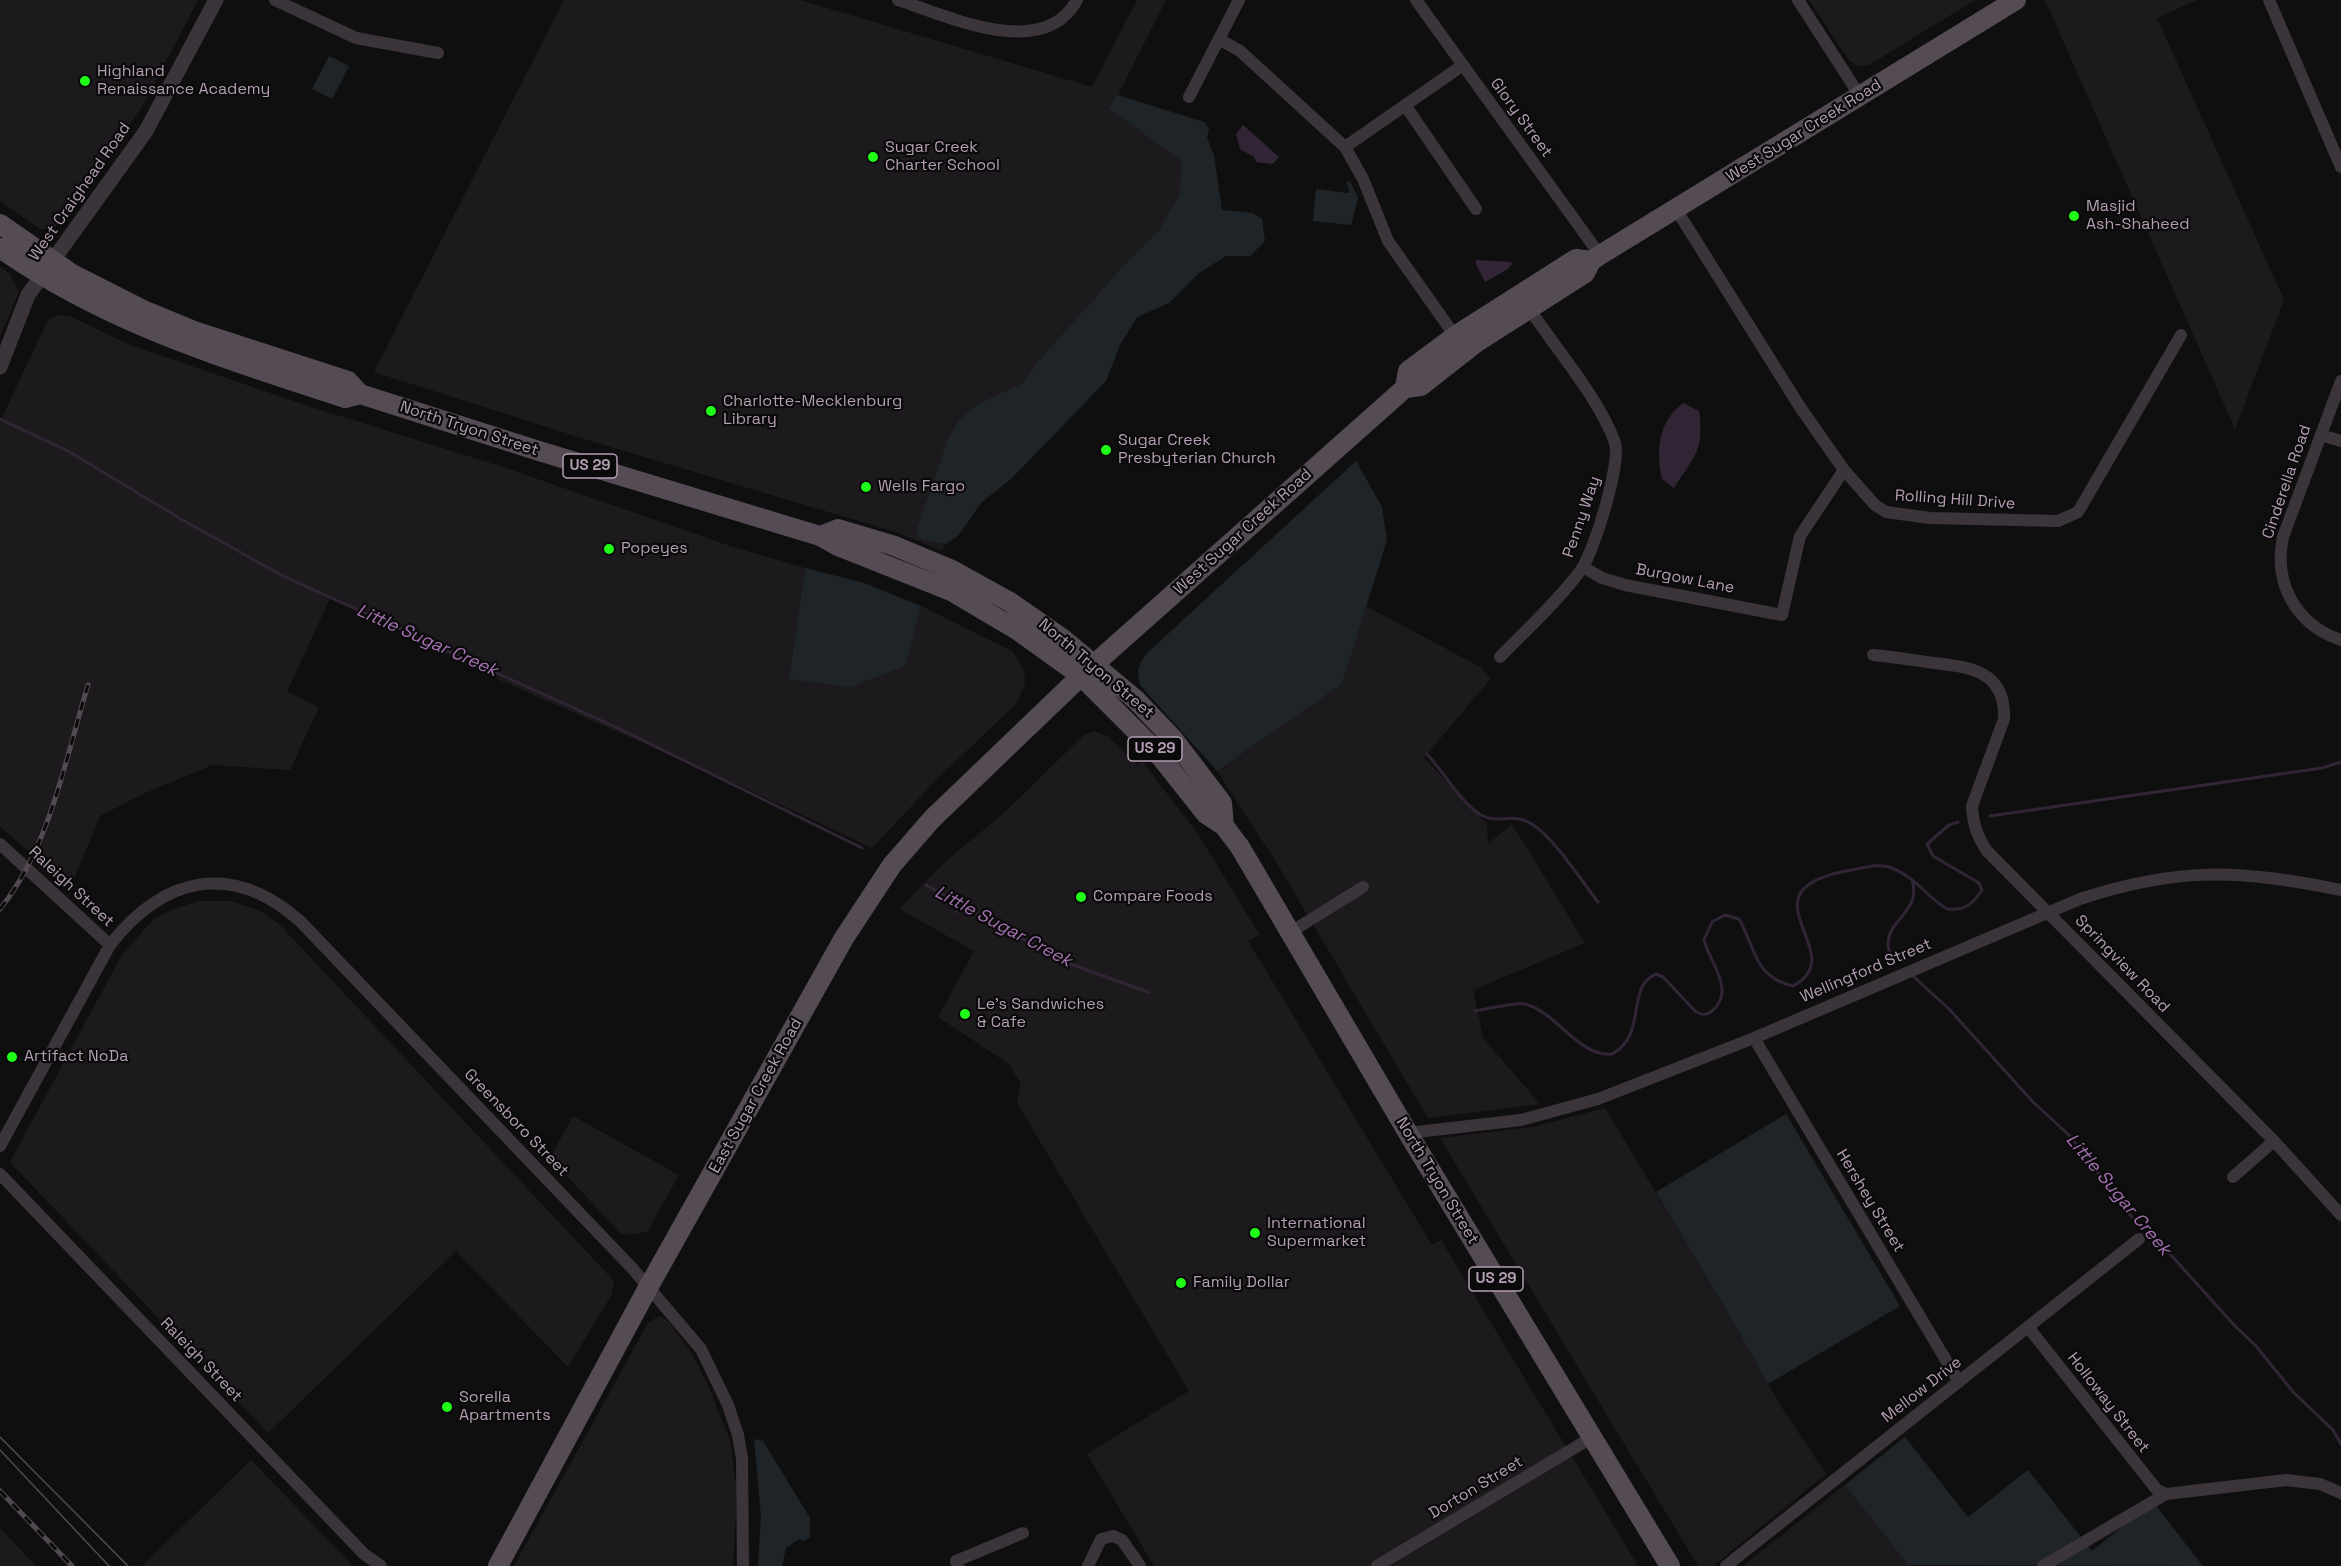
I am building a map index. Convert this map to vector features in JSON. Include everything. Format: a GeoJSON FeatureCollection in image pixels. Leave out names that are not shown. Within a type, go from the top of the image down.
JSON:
{"type":"FeatureCollection","features":[{"type":"Feature","properties":{"kind":"main road","name":"West Sugar Creek Road"},"geometry":{"type":"LineString","coordinates":[[1087,671],[1405,388],[1421,386],[1477,342],[1585,273],[1596,258],[2016,0]]}},
{"type":"Feature","properties":{"kind":"main road","name":"North Tryon Street"},"geometry":{"type":"LineString","coordinates":[[0,225],[47,270]]}},
{"type":"Feature","properties":{"kind":"main road","name":"North Tryon Street"},"geometry":{"type":"LineString","coordinates":[[0,248],[170,321],[348,381],[360,394],[539,452],[820,536],[838,529],[892,545],[952,570],[1038,621],[1087,671],[1156,751],[1206,814],[1224,826],[1240,847],[1408,1133],[1670,1566]]}},
{"type":"Feature","properties":{"kind":"main road","name":"West Sugar Creek Road"},"geometry":{"type":"LineString","coordinates":[[1405,388],[1408,371],[1455,336],[1576,259],[1596,258]]}},
{"type":"Feature","properties":{"kind":"main road","name":"East Sugar Creek Road"},"geometry":{"type":"LineString","coordinates":[[500,1562],[649,1286],[868,898],[892,865],[932,819],[1087,671]]}},
{"type":"Feature","properties":{"kind":"street","name":"West Craighead Road"},"geometry":{"type":"LineString","coordinates":[[0,367],[25,300],[146,131],[216,0]]}},
{"type":"Feature","properties":{"kind":"street"},"geometry":{"type":"LineString","coordinates":[[275,0],[356,38],[438,53]]}},
{"type":"Feature","properties":{"kind":"street"},"geometry":{"type":"LineString","coordinates":[[898,0],[998,31],[1024,32],[1045,28],[1062,20],[1077,0]]}},
{"type":"Feature","properties":{"kind":"street"},"geometry":{"type":"LineString","coordinates":[[1189,98],[1239,0]]}},
{"type":"Feature","properties":{"kind":"street","name":"Glory Street"},"geometry":{"type":"LineString","coordinates":[[1416,0],[1596,258]]}},
{"type":"Feature","properties":{"kind":"street"},"geometry":{"type":"LineString","coordinates":[[1797,0],[1860,96]]}},
{"type":"Feature","properties":{"kind":"street"},"geometry":{"type":"LineString","coordinates":[[2269,0],[2341,167]]}},
{"type":"Feature","properties":{"kind":"street"},"geometry":{"type":"LineString","coordinates":[[1219,39],[1240,51],[1345,147],[1363,178],[1385,236],[1455,336]]}},
{"type":"Feature","properties":{"kind":"street"},"geometry":{"type":"LineString","coordinates":[[1345,147],[1462,65]]}},
{"type":"Feature","properties":{"kind":"street"},"geometry":{"type":"LineString","coordinates":[[1405,105],[1476,209]]}},
{"type":"Feature","properties":{"kind":"street","name":"Rolling Hill Drive"},"geometry":{"type":"LineString","coordinates":[[1676,209],[1761,346],[1844,470],[1875,505],[1886,512],[1930,518],[2064,520],[2078,512],[2181,335]]}},
{"type":"Feature","properties":{"kind":"street","name":"Penny Way"},"geometry":{"type":"LineString","coordinates":[[1500,657],[1583,567],[1609,495],[1616,465],[1616,445],[1600,413],[1529,308]]}},
{"type":"Feature","properties":{"kind":"street","name":"Cinderella Road"},"geometry":{"type":"LineString","coordinates":[[2341,381],[2283,537],[2280,562],[2286,591],[2299,613],[2323,633],[2341,640]]}},
{"type":"Feature","properties":{"kind":"street"},"geometry":{"type":"LineString","coordinates":[[2321,435],[2341,441]]}},
{"type":"Feature","properties":{"kind":"street","name":"Burgow Lane"},"geometry":{"type":"LineString","coordinates":[[1583,567],[1602,578],[1625,585],[1782,615],[1800,536],[1844,470]]}},
{"type":"Feature","properties":{"kind":"street","name":"Springview Road"},"geometry":{"type":"LineString","coordinates":[[1873,655],[1968,666],[1994,685],[2004,704],[2004,719],[1976,790],[1973,819],[1980,840],[1988,851],[2274,1141],[2341,1215]]}},
{"type":"Feature","properties":{"kind":"street","name":"Raleigh Street"},"geometry":{"type":"LineString","coordinates":[[0,844],[110,945],[0,1146]]}},
{"type":"Feature","properties":{"kind":"street","name":"Wellingford Street"},"geometry":{"type":"LineString","coordinates":[[1408,1133],[1521,1120],[1569,1109],[1754,1038],[2048,912],[2112,888],[2187,874],[2242,874],[2341,890]]}},
{"type":"Feature","properties":{"kind":"street","name":"Greensboro Street"},"geometry":{"type":"LineString","coordinates":[[110,945],[127,923],[150,903],[186,887],[225,884],[252,890],[269,897],[300,921],[649,1286],[701,1350],[728,1405],[738,1435],[742,1458],[743,1566]]}},
{"type":"Feature","properties":{"kind":"street"},"geometry":{"type":"LineString","coordinates":[[1289,933],[1363,887]]}},
{"type":"Feature","properties":{"kind":"street","name":"Hershey Street"},"geometry":{"type":"LineString","coordinates":[[1754,1038],[1959,1382]]}},
{"type":"Feature","properties":{"kind":"street"},"geometry":{"type":"LineString","coordinates":[[2233,1177],[2274,1141]]}},
{"type":"Feature","properties":{"kind":"street","name":"Raleigh Street"},"geometry":{"type":"LineString","coordinates":[[0,1174],[364,1554],[381,1566]]}},
{"type":"Feature","properties":{"kind":"street","name":"Mellow Drive"},"geometry":{"type":"LineString","coordinates":[[1726,1566],[2139,1239]]}},
{"type":"Feature","properties":{"kind":"street","name":"Holloway Street"},"geometry":{"type":"LineString","coordinates":[[2028,1328],[2157,1490],[2166,1494]]}},
{"type":"Feature","properties":{"kind":"street","name":"Dorton Street"},"geometry":{"type":"LineString","coordinates":[[1377,1566],[1591,1438]]}},
{"type":"Feature","properties":{"kind":"street"},"geometry":{"type":"LineString","coordinates":[[2043,1566],[2166,1494],[2286,1480],[2320,1484],[2341,1493]]}},
{"type":"Feature","properties":{"kind":"street"},"geometry":{"type":"LineString","coordinates":[[957,1566],[956,1561],[1023,1533]]}},
{"type":"Feature","properties":{"kind":"street"},"geometry":{"type":"LineString","coordinates":[[1088,1566],[1101,1539],[1113,1536],[1122,1540],[1140,1566]]}},
{"type":"Feature","properties":{"kind":"shaded area","name":"Highland Renaissance Academy"},"geometry":{"type":"Polygon","coordinates":[[[0,0],[198,0],[142,107],[62,222],[52,229],[40,229],[0,201],[0,0]]]}},
{"type":"Feature","properties":{"kind":"shaded area"},"geometry":{"type":"Polygon","coordinates":[[[564,0],[800,0],[1092,87],[1137,0],[1166,0],[1118,95],[1204,122],[1203,191],[1061,372],[985,411],[942,551],[899,533],[594,442],[374,372],[564,0]]]}},
{"type":"Feature","properties":{"kind":"shaded area"},"geometry":{"type":"Polygon","coordinates":[[[1809,0],[1975,0],[1869,65],[1858,66],[1849,60],[1809,0]]]}},
{"type":"Feature","properties":{"kind":"shaded area"},"geometry":{"type":"Polygon","coordinates":[[[2045,0],[2197,0],[2157,18],[2284,300],[2235,429],[2045,0]]]}},
{"type":"Feature","properties":{"kind":"shaded area"},"geometry":{"type":"Polygon","coordinates":[[[329,56],[349,66],[332,99],[312,89],[329,56]]]}},
{"type":"Feature","properties":{"kind":"shaded area"},"geometry":{"type":"Polygon","coordinates":[[[1117,95],[1204,122],[1209,129],[1207,138],[1214,155],[1222,210],[1253,213],[1262,219],[1265,241],[1250,256],[1226,256],[1199,273],[1169,303],[1137,317],[1120,345],[1106,381],[1011,479],[981,503],[958,536],[946,544],[923,540],[916,532],[948,439],[959,420],[978,404],[1024,383],[1036,364],[1130,259],[1158,232],[1180,194],[1181,160],[1109,109],[1117,95]]]}},
{"type":"Feature","properties":{"kind":"shaded area"},"geometry":{"type":"Polygon","coordinates":[[[1243,125],[1279,157],[1273,164],[1256,162],[1254,157],[1240,149],[1236,134],[1243,125]]]}},
{"type":"Feature","properties":{"kind":"shaded area"},"geometry":{"type":"Polygon","coordinates":[[[1350,181],[1358,198],[1351,225],[1313,221],[1316,189],[1347,193],[1350,192],[1346,182],[1350,181]]]}},
{"type":"Feature","properties":{"kind":"shaded area"},"geometry":{"type":"Polygon","coordinates":[[[1477,260],[1511,262],[1512,264],[1508,269],[1485,282],[1475,262],[1477,260]]]}},
{"type":"Feature","properties":{"kind":"shaded area"},"geometry":{"type":"Polygon","coordinates":[[[0,266],[10,274],[19,292],[0,336],[0,266]]]}},
{"type":"Feature","properties":{"kind":"shaded area"},"geometry":{"type":"Polygon","coordinates":[[[57,315],[70,316],[127,344],[305,405],[503,467],[730,546],[805,568],[789,679],[906,666],[921,606],[1012,651],[1024,671],[1025,683],[1017,703],[937,779],[872,848],[743,787],[493,677],[331,596],[287,692],[319,707],[290,770],[212,765],[143,794],[100,816],[71,886],[0,827],[0,422],[47,322],[57,315]]]}},
{"type":"Feature","properties":{"kind":"shaded area"},"geometry":{"type":"Polygon","coordinates":[[[1683,403],[1699,411],[1700,435],[1696,452],[1674,488],[1662,479],[1659,447],[1668,419],[1683,403]]]}},
{"type":"Feature","properties":{"kind":"shaded area"},"geometry":{"type":"Polygon","coordinates":[[[1356,461],[1382,507],[1387,540],[1342,684],[1217,771],[1141,686],[1138,673],[1141,662],[1146,654],[1356,461]]]}},
{"type":"Feature","properties":{"kind":"shaded area"},"geometry":{"type":"Polygon","coordinates":[[[805,568],[864,583],[921,606],[906,666],[850,687],[789,679],[805,568]]]}},
{"type":"Feature","properties":{"kind":"shaded area"},"geometry":{"type":"Polygon","coordinates":[[[1366,606],[1480,667],[1491,678],[1424,758],[1487,824],[1488,844],[1512,824],[1585,943],[1473,990],[1483,1038],[1540,1104],[1428,1118],[1276,862],[1217,771],[1342,684],[1366,606]]]}},
{"type":"Feature","properties":{"kind":"shaded area"},"geometry":{"type":"Polygon","coordinates":[[[1094,731],[1107,736],[1138,765],[1142,761],[1198,834],[1259,934],[1248,941],[1432,1245],[1441,1240],[1638,1566],[1154,1566],[1087,1454],[1189,1391],[1017,1103],[1021,1084],[1009,1064],[938,1017],[974,951],[899,909],[946,861],[1004,813],[1084,735],[1094,731]]]}},
{"type":"Feature","properties":{"kind":"shaded area"},"geometry":{"type":"Polygon","coordinates":[[[199,901],[231,901],[260,911],[279,924],[614,1281],[612,1294],[568,1367],[456,1251],[268,1433],[10,1162],[122,955],[152,921],[168,911],[199,901]]]}},
{"type":"Feature","properties":{"kind":"shaded area"},"geometry":{"type":"Polygon","coordinates":[[[1605,1108],[1730,1316],[1782,1408],[1826,1474],[1713,1566],[1698,1566],[1440,1138],[1533,1127],[1605,1108]]]}},
{"type":"Feature","properties":{"kind":"shaded area"},"geometry":{"type":"Polygon","coordinates":[[[1786,1114],[1900,1306],[1768,1384],[1656,1192],[1786,1114]]]}},
{"type":"Feature","properties":{"kind":"shaded area"},"geometry":{"type":"Polygon","coordinates":[[[573,1116],[679,1175],[647,1232],[622,1235],[550,1158],[573,1116]]]}},
{"type":"Feature","properties":{"kind":"shaded area"},"geometry":{"type":"Polygon","coordinates":[[[659,1316],[668,1321],[692,1354],[707,1383],[730,1440],[737,1493],[733,1566],[514,1566],[648,1323],[659,1316]]]}},
{"type":"Feature","properties":{"kind":"shaded area"},"geometry":{"type":"Polygon","coordinates":[[[1905,1437],[1968,1517],[2028,1470],[2092,1551],[2153,1502],[2203,1566],[1908,1565],[1845,1485],[1905,1437]]]}},
{"type":"Feature","properties":{"kind":"shaded area"},"geometry":{"type":"Polygon","coordinates":[[[754,1439],[763,1441],[810,1518],[810,1537],[804,1541],[799,1539],[786,1548],[782,1566],[758,1566],[761,1516],[754,1439]]]}},
{"type":"Feature","properties":{"kind":"shaded area"},"geometry":{"type":"Polygon","coordinates":[[[251,1460],[353,1566],[142,1566],[251,1460]]]}},
{"type":"Feature","properties":{"kind":"shaded area"},"geometry":{"type":"Polygon","coordinates":[[[1845,1485],[1908,1565],[1915,1566],[1743,1566],[1845,1485]]]}},
{"type":"Feature","properties":{"kind":"shaded area"},"geometry":{"type":"Polygon","coordinates":[[[0,1528],[36,1566],[0,1566],[0,1528]]]}},
{"type":"Feature","properties":{"kind":"waterway","name":"Little Sugar Creek"},"geometry":{"type":"LineString","coordinates":[[0,419],[68,451],[181,519],[281,575],[620,729],[862,848]]}},
{"type":"Feature","properties":{"kind":"waterway"},"geometry":{"type":"LineString","coordinates":[[1427,754],[1468,805],[1483,816],[1495,819],[1519,819],[1540,830],[1558,849],[1598,902]]}},
{"type":"Feature","properties":{"kind":"waterway"},"geometry":{"type":"LineString","coordinates":[[1990,816],[2322,768],[2341,762]]}},
{"type":"Feature","properties":{"kind":"waterway","name":"Little Sugar Creek"},"geometry":{"type":"LineString","coordinates":[[1475,1011],[1525,1004],[1547,1016],[1589,1049],[1612,1054],[1623,1046],[1630,1035],[1641,989],[1647,980],[1656,974],[1663,977],[1699,1013],[1710,1013],[1719,1003],[1722,986],[1704,940],[1712,922],[1725,915],[1739,919],[1763,969],[1780,982],[1793,986],[1808,973],[1812,957],[1797,908],[1800,893],[1815,881],[1846,871],[1887,866],[1914,882],[1947,909],[1964,908],[1972,903],[1982,890],[1979,883],[1933,856],[1927,844],[1949,825],[1958,822]]}},
{"type":"Feature","properties":{"kind":"waterway","name":"Little Sugar Creek"},"geometry":{"type":"LineString","coordinates":[[1903,961],[1889,951],[1888,940],[1912,901],[1914,891],[1912,879]]}},
{"type":"Feature","properties":{"kind":"waterway","name":"Little Sugar Creek"},"geometry":{"type":"LineString","coordinates":[[926,885],[1065,962],[1148,992]]}},
{"type":"Feature","properties":{"kind":"waterway"},"geometry":{"type":"LineString","coordinates":[[957,912],[958,902]]}},
{"type":"Feature","properties":{"kind":"waterway","name":"Little Sugar Creek"},"geometry":{"type":"LineString","coordinates":[[1914,977],[1949,1009],[2033,1102],[2070,1136],[2131,1216],[2162,1245],[2256,1346],[2294,1393],[2333,1430],[2341,1444]]}},
{"type":"Feature","properties":{"kind":"tram line"},"geometry":{"type":"LineString","coordinates":[[0,1437],[128,1566]]}},
{"type":"Feature","properties":{"kind":"tram line"},"geometry":{"type":"LineString","coordinates":[[0,1450],[109,1566]]}},
{"type":"Feature","properties":{"kind":"railway"},"geometry":{"type":"LineString","coordinates":[[0,909],[17,885],[44,831],[88,685]]}},
{"type":"Feature","properties":{"kind":"railway"},"geometry":{"type":"LineString","coordinates":[[0,1491],[72,1566]]}},
{"type":"Feature","properties":{"kind":"place","name":"Highland Renaissance Academy"},"geometry":{"type":"Point","coordinates":[85,81]}},
{"type":"Feature","properties":{"kind":"place","name":"Sugar Creek Charter School"},"geometry":{"type":"Point","coordinates":[873,157]}},
{"type":"Feature","properties":{"kind":"place","name":"Masjid Ash-Shaheed"},"geometry":{"type":"Point","coordinates":[2074,216]}},
{"type":"Feature","properties":{"kind":"place","name":"Charlotte-Mecklenburg Library"},"geometry":{"type":"Point","coordinates":[711,411]}},
{"type":"Feature","properties":{"kind":"place","name":"Sugar Creek Presbyterian Church"},"geometry":{"type":"Point","coordinates":[1106,450]}},
{"type":"Feature","properties":{"kind":"place","name":"Wells Fargo"},"geometry":{"type":"Point","coordinates":[866,487]}},
{"type":"Feature","properties":{"kind":"place","name":"Popeyes"},"geometry":{"type":"Point","coordinates":[609,549]}},
{"type":"Feature","properties":{"kind":"place","name":"Compare Foods"},"geometry":{"type":"Point","coordinates":[1081,897]}},
{"type":"Feature","properties":{"kind":"place","name":"Le's Sandwiches & Cafe"},"geometry":{"type":"Point","coordinates":[965,1014]}},
{"type":"Feature","properties":{"kind":"place","name":"Artifact NoDa"},"geometry":{"type":"Point","coordinates":[12,1057]}},
{"type":"Feature","properties":{"kind":"place","name":"International Supermarket"},"geometry":{"type":"Point","coordinates":[1255,1233]}},
{"type":"Feature","properties":{"kind":"place","name":"Family Dollar"},"geometry":{"type":"Point","coordinates":[1181,1283]}},
{"type":"Feature","properties":{"kind":"place","name":"Sorella Apartments"},"geometry":{"type":"Point","coordinates":[447,1407]}}]}
